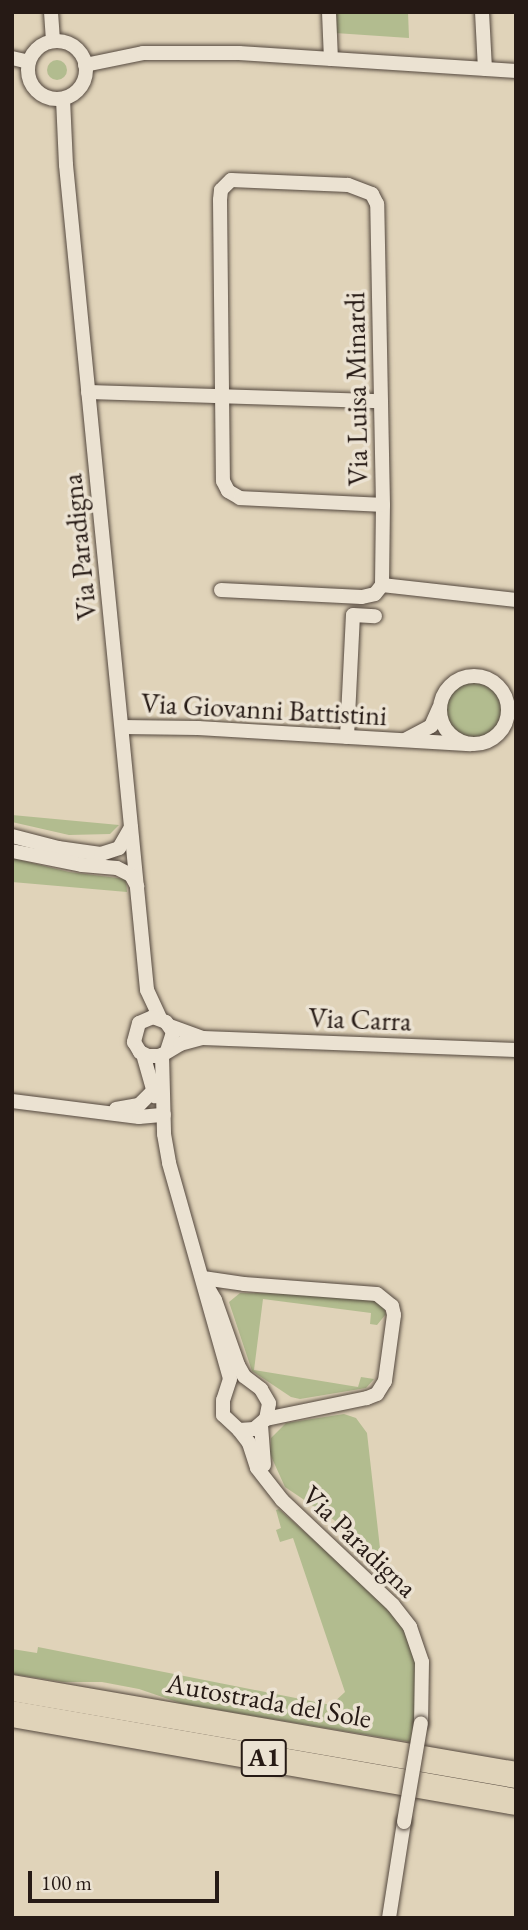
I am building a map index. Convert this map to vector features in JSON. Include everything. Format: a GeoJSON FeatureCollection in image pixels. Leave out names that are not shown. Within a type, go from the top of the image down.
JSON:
{"type":"FeatureCollection","features":[{"type":"Feature","properties":{"kind":"highway","name":"Autostrada del Sole"},"geometry":{"type":"LineString","coordinates":[[12,1688],[516,1775]]}},
{"type":"Feature","properties":{"kind":"highway","name":"Autostrada del Sole"},"geometry":{"type":"LineString","coordinates":[[12,1714],[516,1802]]}},
{"type":"Feature","properties":{"kind":"street"},"geometry":{"type":"LineString","coordinates":[[51,12],[53,41]]}},
{"type":"Feature","properties":{"kind":"street"},"geometry":{"type":"LineString","coordinates":[[329,12],[331,59]]}},
{"type":"Feature","properties":{"kind":"street"},"geometry":{"type":"LineString","coordinates":[[482,12],[485,69]]}},
{"type":"Feature","properties":{"kind":"street"},"geometry":{"type":"LineString","coordinates":[[53,41],[76,49],[85,65],[84,82],[74,95],[63,99],[44,96],[34,88],[29,75],[29,62],[35,50],[53,41]]}},
{"type":"Feature","properties":{"kind":"street"},"geometry":{"type":"LineString","coordinates":[[85,65],[142,53],[239,53],[516,71]]}},
{"type":"Feature","properties":{"kind":"street"},"geometry":{"type":"LineString","coordinates":[[12,58],[29,62]]}},
{"type":"Feature","properties":{"kind":"street","name":"Via Paradigna"},"geometry":{"type":"LineString","coordinates":[[63,99],[66,165],[147,990]]}},
{"type":"Feature","properties":{"kind":"street","name":"Via Luisa Minardi"},"geometry":{"type":"LineString","coordinates":[[221,398],[222,190],[230,180],[241,180],[348,185],[372,194],[377,204],[382,401],[382,585]]}},
{"type":"Feature","properties":{"kind":"street"},"geometry":{"type":"LineString","coordinates":[[88,392],[382,401]]}},
{"type":"Feature","properties":{"kind":"street"},"geometry":{"type":"LineString","coordinates":[[221,398],[223,481],[228,491],[240,498],[383,505]]}},
{"type":"Feature","properties":{"kind":"street"},"geometry":{"type":"LineString","coordinates":[[221,590],[362,597],[375,594],[382,585],[516,600]]}},
{"type":"Feature","properties":{"kind":"street"},"geometry":{"type":"LineString","coordinates":[[347,737],[353,615],[375,616]]}},
{"type":"Feature","properties":{"kind":"street","name":"Via Giovanni Battistini"},"geometry":{"type":"LineString","coordinates":[[122,727],[471,744],[493,738],[505,725],[508,708],[499,687],[479,676],[461,677],[447,687],[431,726],[404,740]]}},
{"type":"Feature","properties":{"kind":"street"},"geometry":{"type":"LineString","coordinates":[[439,707],[440,718],[447,732],[461,742],[471,744]]}},
{"type":"Feature","properties":{"kind":"street"},"geometry":{"type":"LineString","coordinates":[[12,836],[58,848],[107,853],[116,850],[126,841],[131,822]]}},
{"type":"Feature","properties":{"kind":"street"},"geometry":{"type":"LineString","coordinates":[[12,850],[82,865],[120,869],[133,877],[138,886]]}},
{"type":"Feature","properties":{"kind":"street"},"geometry":{"type":"LineString","coordinates":[[147,990],[142,1020],[135,1028],[133,1038],[143,1054],[162,1115]]}},
{"type":"Feature","properties":{"kind":"street"},"geometry":{"type":"LineString","coordinates":[[147,990],[173,1039],[164,1053],[162,1115]]}},
{"type":"Feature","properties":{"kind":"street"},"geometry":{"type":"LineString","coordinates":[[142,1020],[165,1022]]}},
{"type":"Feature","properties":{"kind":"street","name":"Via Carra"},"geometry":{"type":"LineString","coordinates":[[165,1022],[203,1038],[516,1050]]}},
{"type":"Feature","properties":{"kind":"street","name":"Via Carra"},"geometry":{"type":"LineString","coordinates":[[164,1053],[203,1038]]}},
{"type":"Feature","properties":{"kind":"street"},"geometry":{"type":"LineString","coordinates":[[143,1054],[164,1053]]}},
{"type":"Feature","properties":{"kind":"street"},"geometry":{"type":"LineString","coordinates":[[87,1110],[132,1108],[146,1100],[154,1090]]}},
{"type":"Feature","properties":{"kind":"street"},"geometry":{"type":"LineString","coordinates":[[12,1101],[139,1117],[162,1115]]}},
{"type":"Feature","properties":{"kind":"street","name":"Via Paradigna"},"geometry":{"type":"LineString","coordinates":[[162,1115],[174,1186],[204,1279],[215,1300],[237,1366],[244,1376],[261,1389],[269,1403],[261,1451],[274,1489]]}},
{"type":"Feature","properties":{"kind":"street"},"geometry":{"type":"LineString","coordinates":[[204,1279],[377,1294],[392,1306],[394,1315],[385,1381],[377,1394],[264,1422],[254,1429],[239,1430]]}},
{"type":"Feature","properties":{"kind":"street","name":"Via Paradigna"},"geometry":{"type":"LineString","coordinates":[[204,1279],[207,1304],[230,1380],[223,1415],[249,1443],[257,1468],[300,1519],[393,1605],[410,1627],[422,1662],[424,1692],[421,1723],[389,1918]]}},
{"type":"Feature","properties":{"kind":"street"},"geometry":{"type":"LineString","coordinates":[[226,1394],[238,1384],[254,1385]]}},
{"type":"Feature","properties":{"kind":"green space"},"geometry":{"type":"Polygon","coordinates":[[[334,12],[408,12],[409,38],[335,33],[334,12]]]}},
{"type":"Feature","properties":{"kind":"green space"},"geometry":{"type":"Polygon","coordinates":[[[53,60],[61,60],[67,70],[61,80],[53,80],[47,74],[47,66],[53,60]]]}},
{"type":"Feature","properties":{"kind":"green space"},"geometry":{"type":"Polygon","coordinates":[[[473,680],[489,685],[497,693],[502,709],[497,725],[489,733],[473,738],[457,733],[449,725],[444,709],[449,693],[457,685],[473,680]]]}},
{"type":"Feature","properties":{"kind":"green space"},"geometry":{"type":"Polygon","coordinates":[[[12,815],[119,825],[110,834],[69,835],[12,822],[12,815]]]}},
{"type":"Feature","properties":{"kind":"green space"},"geometry":{"type":"Polygon","coordinates":[[[12,858],[69,872],[126,879],[127,892],[12,882],[12,858]]]}},
{"type":"Feature","properties":{"kind":"green space"},"geometry":{"type":"Polygon","coordinates":[[[240,1293],[367,1294],[382,1303],[386,1314],[377,1325],[370,1324],[371,1313],[263,1299],[254,1370],[358,1387],[361,1377],[374,1379],[366,1388],[300,1399],[291,1397],[252,1371],[229,1302],[240,1293]]]}},
{"type":"Feature","properties":{"kind":"green space"},"geometry":{"type":"Polygon","coordinates":[[[344,1414],[356,1418],[367,1433],[382,1566],[334,1520],[285,1487],[270,1454],[271,1438],[286,1423],[344,1414]]]}},
{"type":"Feature","properties":{"kind":"green space"},"geometry":{"type":"Polygon","coordinates":[[[279,1509],[378,1598],[403,1627],[417,1667],[415,1721],[410,1742],[183,1704],[139,1689],[102,1682],[63,1682],[12,1674],[12,1649],[37,1653],[38,1647],[331,1705],[345,1692],[293,1538],[280,1542],[276,1530],[281,1528],[276,1510],[279,1509]]]}}]}
